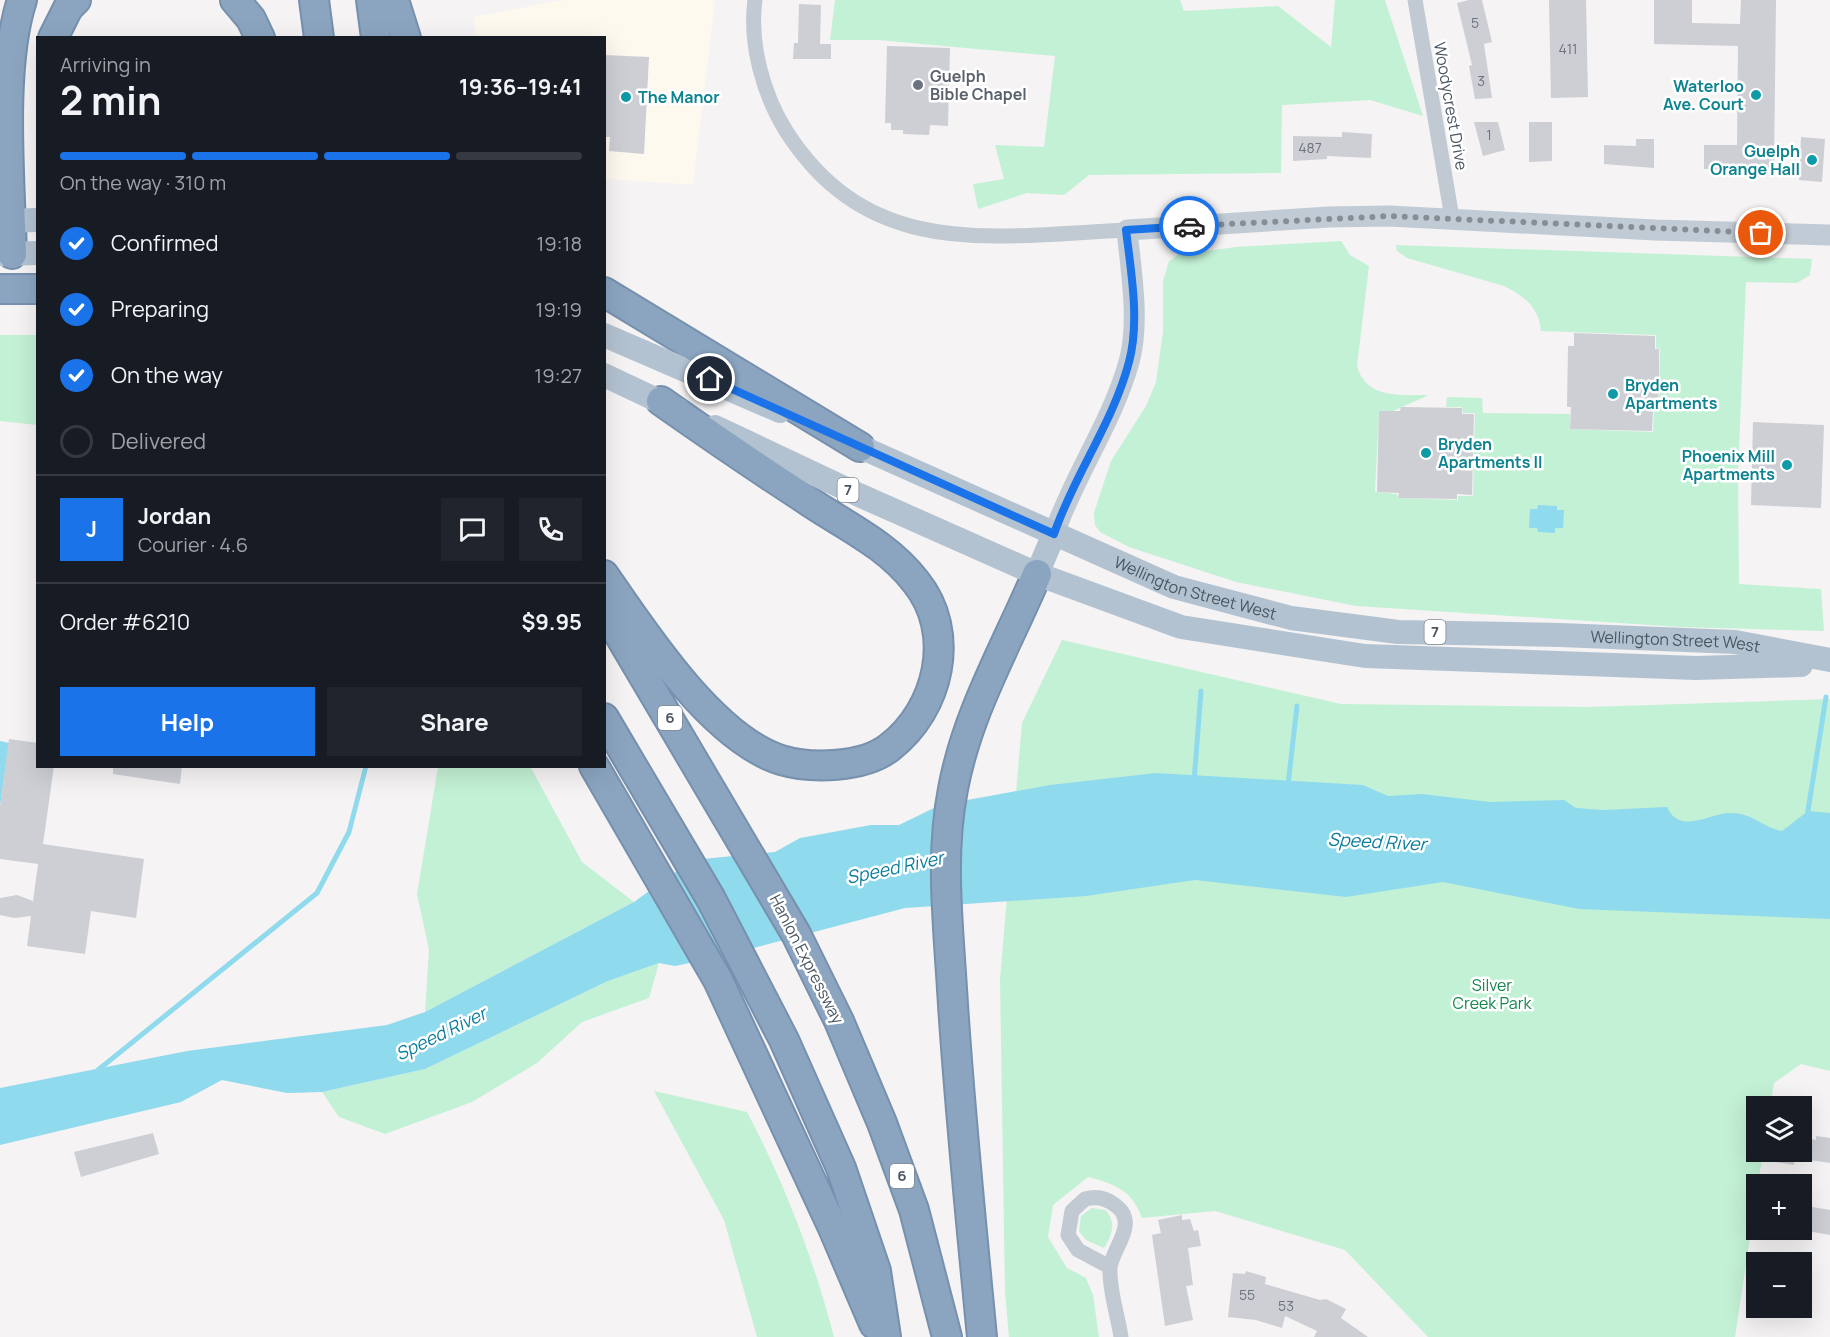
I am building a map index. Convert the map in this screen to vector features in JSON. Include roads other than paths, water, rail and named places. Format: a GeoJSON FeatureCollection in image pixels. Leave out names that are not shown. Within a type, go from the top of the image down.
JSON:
{"type":"FeatureCollection","features":[{"type":"Feature","properties":{"kind":"highway"},"geometry":{"type":"LineString","coordinates":[[17,253],[5,55],[13,19],[22,0]]}},
{"type":"Feature","properties":{"kind":"highway"},"geometry":{"type":"LineString","coordinates":[[54,36],[68,8],[76,0]]}},
{"type":"Feature","properties":{"kind":"highway"},"geometry":{"type":"LineString","coordinates":[[235,0],[251,19],[259,36]]}},
{"type":"Feature","properties":{"kind":"highway"},"geometry":{"type":"LineString","coordinates":[[314,0],[319,36]]}},
{"type":"Feature","properties":{"kind":"highway"},"geometry":{"type":"LineString","coordinates":[[371,0],[376,36]]}},
{"type":"Feature","properties":{"kind":"highway"},"geometry":{"type":"LineString","coordinates":[[394,0],[405,36]]}},
{"type":"Feature","properties":{"kind":"highway"},"geometry":{"type":"LineString","coordinates":[[0,289],[36,290]]}},
{"type":"Feature","properties":{"kind":"highway"},"geometry":{"type":"LineString","coordinates":[[606,293],[861,447]]}},
{"type":"Feature","properties":{"kind":"highway"},"geometry":{"type":"LineString","coordinates":[[606,578],[652,642],[721,722],[750,745],[780,760],[814,766],[849,764],[889,749],[918,720],[933,686],[940,651],[933,615],[917,583],[886,550],[806,500],[661,401]]}},
{"type":"Feature","properties":{"kind":"highway"},"geometry":{"type":"LineString","coordinates":[[982,1337],[958,1093],[946,912],[946,842],[952,789],[984,687],[1037,574]]}},
{"type":"Feature","properties":{"kind":"highway","name":"Hanlon Expressway"},"geometry":{"type":"LineString","coordinates":[[606,612],[796,934],[839,1022],[882,1123],[914,1210],[947,1337]]}},
{"type":"Feature","properties":{"kind":"highway"},"geometry":{"type":"LineString","coordinates":[[606,721],[681,846],[742,954],[784,1040],[841,1168],[876,1270],[886,1337]]}},
{"type":"Feature","properties":{"kind":"highway"},"geometry":{"type":"LineString","coordinates":[[595,768],[718,980],[879,1337]]}},
{"type":"Feature","properties":{"kind":"main road","name":"Wellington Street West"},"geometry":{"type":"LineString","coordinates":[[606,336],[1174,587],[1291,618],[1398,632],[1560,635],[1735,642],[1830,662]]}},
{"type":"Feature","properties":{"kind":"main road","name":"Wellington Street West"},"geometry":{"type":"LineString","coordinates":[[606,376],[859,495],[1037,574],[1181,627],[1365,656],[1696,668],[1830,662]]}},
{"type":"Feature","properties":{"kind":"main road"},"geometry":{"type":"LineString","coordinates":[[1037,574],[1054,534]]}},
{"type":"Feature","properties":{"kind":"street"},"geometry":{"type":"LineString","coordinates":[[755,0],[760,64],[776,113],[813,167],[832,185],[857,202],[904,225],[956,236],[1126,230],[1329,217],[1452,218],[1632,229],[1830,235]]}},
{"type":"Feature","properties":{"kind":"street","name":"Woodycrest Drive"},"geometry":{"type":"LineString","coordinates":[[1415,0],[1452,218]]}},
{"type":"Feature","properties":{"kind":"street"},"geometry":{"type":"LineString","coordinates":[[1054,534],[1062,510],[1118,392],[1129,361],[1133,336],[1126,230]]}},
{"type":"Feature","properties":{"kind":"street"},"geometry":{"type":"LineString","coordinates":[[1110,1267],[1078,1250],[1068,1235],[1072,1211],[1085,1199],[1106,1199],[1119,1208],[1125,1221],[1123,1236],[1110,1267],[1121,1337]]}},
{"type":"Feature","properties":{"kind":"water"},"geometry":{"type":"Polygon","coordinates":[[[1538,505],[1557,506],[1557,510],[1564,510],[1563,528],[1555,528],[1555,533],[1538,532],[1537,528],[1529,528],[1530,509],[1537,509],[1538,505]]]}},
{"type":"Feature","properties":{"kind":"water"},"geometry":{"type":"Polygon","coordinates":[[[0,741],[9,743],[0,807],[0,741]]]}},
{"type":"Feature","properties":{"kind":"water","name":"Speed River"},"geometry":{"type":"Polygon","coordinates":[[[1156,773],[1363,785],[1388,796],[1422,794],[1490,802],[1564,800],[1576,808],[1603,810],[1667,807],[1673,816],[1688,822],[1734,813],[1782,831],[1808,811],[1830,813],[1830,919],[1579,909],[1443,882],[1346,897],[1195,880],[1086,896],[905,908],[719,957],[675,966],[659,963],[608,981],[425,1069],[322,1092],[287,1093],[222,1080],[181,1102],[0,1145],[0,1088],[187,1051],[387,1025],[425,1012],[634,902],[692,860],[775,852],[800,838],[871,825],[899,825],[940,805],[1050,785],[1156,773]]]}},
{"type":"Feature","properties":{"kind":"waterway"},"geometry":{"type":"LineString","coordinates":[[1194,782],[1201,691]]}},
{"type":"Feature","properties":{"kind":"waterway"},"geometry":{"type":"LineString","coordinates":[[1807,817],[1826,697]]}},
{"type":"Feature","properties":{"kind":"waterway"},"geometry":{"type":"LineString","coordinates":[[1288,785],[1297,706]]}},
{"type":"Feature","properties":{"kind":"waterway"},"geometry":{"type":"LineString","coordinates":[[98,1070],[317,893],[349,832],[365,768]]}},
{"type":"Feature","properties":{"kind":"place","name":"Guelph Bible Chapel"},"geometry":{"type":"Point","coordinates":[918,85]}},
{"type":"Feature","properties":{"kind":"place","name":"Waterloo Ave. Court"},"geometry":{"type":"Point","coordinates":[1756,95]}},
{"type":"Feature","properties":{"kind":"place","name":"The Manor"},"geometry":{"type":"Point","coordinates":[626,97]}},
{"type":"Feature","properties":{"kind":"place","name":"Guelph Orange Hall"},"geometry":{"type":"Point","coordinates":[1812,160]}},
{"type":"Feature","properties":{"kind":"place","name":"Bryden Apartments"},"geometry":{"type":"Point","coordinates":[1613,394]}},
{"type":"Feature","properties":{"kind":"place","name":"Bryden Apartments II"},"geometry":{"type":"Point","coordinates":[1426,453]}},
{"type":"Feature","properties":{"kind":"place","name":"Phoenix Mill Apartments"},"geometry":{"type":"Point","coordinates":[1787,465]}},
{"type":"Feature","properties":{"kind":"park label","name":"Silver Creek Park"},"geometry":{"type":"Point","coordinates":[1492,994]}}]}
